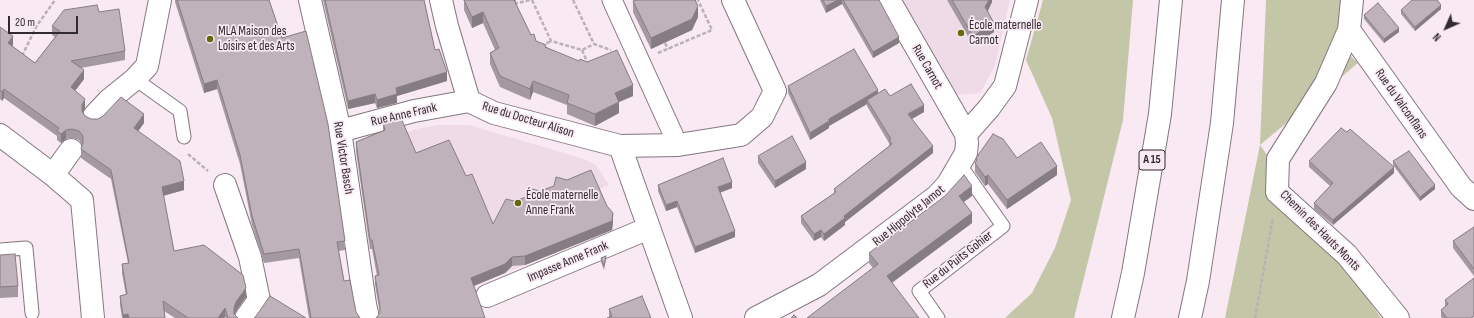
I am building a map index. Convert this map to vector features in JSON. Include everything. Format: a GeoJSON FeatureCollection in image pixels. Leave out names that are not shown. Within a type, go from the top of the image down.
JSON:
{"type":"FeatureCollection","features":[{"type":"Feature","properties":{"kind":"main road"},"geometry":{"type":"LineString","coordinates":[[94,116],[109,100],[135,79],[146,66],[160,0]]}},
{"type":"Feature","properties":{"kind":"main road","name":"Rue Victor Basch"},"geometry":{"type":"LineString","coordinates":[[310,0],[340,131],[368,318]]}},
{"type":"Feature","properties":{"kind":"main road","name":"Rue du Docteur Alison"},"geometry":{"type":"LineString","coordinates":[[441,0],[469,101],[494,113],[620,146],[678,145],[741,135],[762,117],[774,91],[733,0]]}},
{"type":"Feature","properties":{"kind":"main road","name":"Rue Carnot"},"geometry":{"type":"LineString","coordinates":[[889,0],[966,134]]}},
{"type":"Feature","properties":{"kind":"main road"},"geometry":{"type":"LineString","coordinates":[[966,134],[989,108],[1004,86],[1027,0]]}},
{"type":"Feature","properties":{"kind":"main road","name":"A 15"},"geometry":{"type":"LineString","coordinates":[[1123,318],[1133,273],[1160,114],[1171,0]]}},
{"type":"Feature","properties":{"kind":"main road"},"geometry":{"type":"LineString","coordinates":[[1190,318],[1198,281],[1222,123],[1233,0]]}},
{"type":"Feature","properties":{"kind":"main road"},"geometry":{"type":"LineString","coordinates":[[1348,30],[1352,0]]}},
{"type":"Feature","properties":{"kind":"main road","name":"Chemin des Hauts Monts"},"geometry":{"type":"LineString","coordinates":[[1348,30],[1326,84],[1278,159],[1277,192],[1347,255],[1398,318]]}},
{"type":"Feature","properties":{"kind":"main road","name":"Rue du Valconflans"},"geometry":{"type":"LineString","coordinates":[[1348,30],[1460,187],[1474,198]]}},
{"type":"Feature","properties":{"kind":"main road","name":"Rue Anne Frank"},"geometry":{"type":"LineString","coordinates":[[340,131],[414,111],[469,101]]}},
{"type":"Feature","properties":{"kind":"main road","name":"Rue Hippolyte Jamot"},"geometry":{"type":"LineString","coordinates":[[756,318],[819,285],[865,252],[939,194],[948,184],[966,153],[966,134]]}},
{"type":"Feature","properties":{"kind":"main road"},"geometry":{"type":"LineString","coordinates":[[0,135],[53,175],[82,200],[93,318]]}},
{"type":"Feature","properties":{"kind":"main road"},"geometry":{"type":"LineString","coordinates":[[620,146],[681,318]]}},
{"type":"Feature","properties":{"kind":"main road"},"geometry":{"type":"LineString","coordinates":[[53,175],[71,150]]}},
{"type":"Feature","properties":{"kind":"main road"},"geometry":{"type":"LineString","coordinates":[[225,185],[250,256],[259,300],[246,318]]}},
{"type":"Feature","properties":{"kind":"main road","name":"Impasse Anne Frank"},"geometry":{"type":"LineString","coordinates":[[487,296],[649,228]]}},
{"type":"Feature","properties":{"kind":"street"},"geometry":{"type":"LineString","coordinates":[[612,0],[678,145]]}},
{"type":"Feature","properties":{"kind":"lane"},"geometry":{"type":"LineString","coordinates":[[135,79],[180,111],[184,138]]}},
{"type":"Feature","properties":{"kind":"lane","name":"Rue du Puits Gohier"},"geometry":{"type":"LineString","coordinates":[[938,318],[919,291],[1003,226],[960,165]]}},
{"type":"Feature","properties":{"kind":"lane"},"geometry":{"type":"LineString","coordinates":[[0,250],[26,248],[32,313]]}},
{"type":"Feature","properties":{"kind":"path"},"geometry":{"type":"LineString","coordinates":[[20,61],[36,27],[55,0]]}},
{"type":"Feature","properties":{"kind":"path"},"geometry":{"type":"LineString","coordinates":[[514,4],[531,0],[551,41]]}},
{"type":"Feature","properties":{"kind":"path"},"geometry":{"type":"LineString","coordinates":[[573,0],[594,44],[641,62],[712,30],[698,0]]}},
{"type":"Feature","properties":{"kind":"path"},"geometry":{"type":"LineString","coordinates":[[535,49],[551,41],[582,50],[594,44]]}},
{"type":"Feature","properties":{"kind":"path"},"geometry":{"type":"LineString","coordinates":[[665,43],[668,49]]}},
{"type":"Feature","properties":{"kind":"path"},"geometry":{"type":"LineString","coordinates":[[582,50],[588,64]]}},
{"type":"Feature","properties":{"kind":"path"},"geometry":{"type":"LineString","coordinates":[[1255,318],[1277,192]]}},
{"type":"Feature","properties":{"kind":"shaded area","name":"École maternelle Carnot"},"geometry":{"type":"Polygon","coordinates":[[[902,0],[1010,0],[995,65],[980,93],[956,95],[902,0]]]}},
{"type":"Feature","properties":{"kind":"shaded area","name":"École maternelle Anne Frank"},"geometry":{"type":"Polygon","coordinates":[[[439,125],[469,125],[584,159],[596,165],[609,185],[596,191],[612,229],[471,287],[404,134],[416,129],[439,125]]]}},
{"type":"Feature","properties":{"kind":"green space"},"geometry":{"type":"Polygon","coordinates":[[[1043,0],[1133,0],[1123,120],[1074,318],[1005,318],[1032,293],[1055,248],[1071,200],[1052,118],[1026,60],[1043,0]]]}},
{"type":"Feature","properties":{"kind":"green space"},"geometry":{"type":"Polygon","coordinates":[[[1266,0],[1348,0],[1333,39],[1358,63],[1260,145],[1266,0]]]}},
{"type":"Feature","properties":{"kind":"green space"},"geometry":{"type":"Polygon","coordinates":[[[1260,145],[1381,318],[1225,318],[1260,145]]]}},
{"type":"Feature","properties":{"kind":"building"},"geometry":{"type":"Polygon","coordinates":[[[177,0],[269,0],[282,38],[306,31],[328,124],[345,241],[337,242],[344,281],[350,280],[356,312],[360,318],[311,318],[299,249],[264,254],[252,216],[240,155],[217,80],[204,84],[177,0]]]}},
{"type":"Feature","properties":{"kind":"building"},"geometry":{"type":"Polygon","coordinates":[[[325,0],[424,0],[435,50],[439,49],[447,72],[396,88],[397,94],[377,100],[375,94],[348,101],[325,0]]]}},
{"type":"Feature","properties":{"kind":"building"},"geometry":{"type":"Polygon","coordinates":[[[464,0],[514,0],[531,35],[534,34],[536,41],[546,45],[545,47],[579,61],[580,59],[587,62],[617,50],[633,85],[615,93],[619,102],[595,114],[567,103],[569,95],[533,81],[530,89],[500,76],[490,53],[499,48],[483,12],[472,17],[464,0]]]}},
{"type":"Feature","properties":{"kind":"building"},"geometry":{"type":"Polygon","coordinates":[[[695,0],[698,6],[692,19],[651,38],[633,1],[695,0]]]}},
{"type":"Feature","properties":{"kind":"building"},"geometry":{"type":"Polygon","coordinates":[[[823,0],[838,0],[826,6],[823,0]]]}},
{"type":"Feature","properties":{"kind":"building"},"geometry":{"type":"Polygon","coordinates":[[[843,0],[879,0],[899,37],[873,52],[843,0]]]}},
{"type":"Feature","properties":{"kind":"building"},"geometry":{"type":"Polygon","coordinates":[[[952,0],[989,0],[985,7],[994,23],[973,36],[952,0]]]}},
{"type":"Feature","properties":{"kind":"building"},"geometry":{"type":"Polygon","coordinates":[[[1412,0],[1437,0],[1441,5],[1415,27],[1401,10],[1412,0]]]}},
{"type":"Feature","properties":{"kind":"building"},"geometry":{"type":"Polygon","coordinates":[[[1378,3],[1399,28],[1384,39],[1364,15],[1378,3]]]}},
{"type":"Feature","properties":{"kind":"building"},"geometry":{"type":"Polygon","coordinates":[[[97,5],[99,12],[119,9],[125,51],[71,61],[84,70],[71,87],[85,99],[82,105],[82,111],[85,116],[91,119],[98,119],[103,116],[121,97],[144,114],[134,128],[180,161],[184,181],[162,187],[174,251],[204,245],[243,275],[246,288],[236,302],[234,308],[234,314],[238,318],[228,318],[225,308],[218,318],[188,318],[163,301],[165,318],[129,318],[128,314],[123,315],[120,296],[127,294],[122,264],[129,263],[111,170],[81,149],[83,136],[79,131],[72,129],[66,130],[61,134],[57,131],[59,128],[4,89],[2,92],[0,90],[0,27],[13,36],[8,43],[35,63],[60,31],[52,26],[64,10],[97,5]]]}},
{"type":"Feature","properties":{"kind":"building"},"geometry":{"type":"Polygon","coordinates":[[[854,49],[878,90],[829,119],[829,121],[810,133],[788,86],[854,49]]]}},
{"type":"Feature","properties":{"kind":"building"},"geometry":{"type":"Polygon","coordinates":[[[911,84],[924,105],[908,114],[933,146],[844,216],[845,218],[824,234],[821,230],[814,234],[801,216],[836,192],[834,189],[892,144],[889,140],[891,139],[867,100],[885,89],[890,96],[911,84]]]}},
{"type":"Feature","properties":{"kind":"building"},"geometry":{"type":"Polygon","coordinates":[[[401,118],[416,153],[449,140],[466,176],[472,174],[493,224],[506,199],[514,201],[527,197],[532,189],[540,191],[554,186],[556,177],[567,180],[591,170],[607,206],[613,213],[612,221],[525,256],[512,257],[505,264],[471,278],[485,318],[376,318],[380,313],[380,307],[375,276],[379,275],[372,240],[370,240],[356,142],[385,130],[383,123],[401,118]]]}},
{"type":"Feature","properties":{"kind":"building"},"geometry":{"type":"Polygon","coordinates":[[[1341,128],[1347,132],[1350,129],[1394,167],[1333,220],[1314,203],[1333,183],[1309,161],[1341,128]]]}},
{"type":"Feature","properties":{"kind":"building"},"geometry":{"type":"Polygon","coordinates":[[[993,134],[1003,139],[1017,158],[1041,142],[1057,166],[1007,200],[988,175],[985,177],[975,163],[977,160],[976,158],[993,134]]]}},
{"type":"Feature","properties":{"kind":"building"},"geometry":{"type":"Polygon","coordinates":[[[792,136],[806,162],[775,181],[758,156],[792,136]]]}},
{"type":"Feature","properties":{"kind":"building"},"geometry":{"type":"Polygon","coordinates":[[[1409,151],[1435,185],[1420,197],[1393,161],[1409,151]]]}},
{"type":"Feature","properties":{"kind":"building"},"geometry":{"type":"Polygon","coordinates":[[[723,158],[732,182],[718,187],[735,231],[695,247],[677,201],[666,205],[658,185],[723,158]]]}},
{"type":"Feature","properties":{"kind":"building"},"geometry":{"type":"Polygon","coordinates":[[[964,175],[972,186],[959,196],[972,213],[887,276],[919,318],[807,318],[878,264],[869,253],[945,196],[964,175]]]}},
{"type":"Feature","properties":{"kind":"building"},"geometry":{"type":"Polygon","coordinates":[[[1474,227],[1474,269],[1453,241],[1474,227]]]}},
{"type":"Feature","properties":{"kind":"building"},"geometry":{"type":"Polygon","coordinates":[[[15,254],[18,286],[0,287],[0,255],[15,254]]]}},
{"type":"Feature","properties":{"kind":"building"},"geometry":{"type":"Polygon","coordinates":[[[606,256],[604,266],[601,258],[606,256]]]}},
{"type":"Feature","properties":{"kind":"building"},"geometry":{"type":"Polygon","coordinates":[[[1474,278],[1474,316],[1471,318],[1447,318],[1441,310],[1448,304],[1445,300],[1474,278]]]}},
{"type":"Feature","properties":{"kind":"building"},"geometry":{"type":"Polygon","coordinates":[[[270,296],[306,318],[254,318],[270,296]]]}},
{"type":"Feature","properties":{"kind":"building"},"geometry":{"type":"Polygon","coordinates":[[[642,296],[651,318],[607,318],[612,316],[609,309],[642,296]]]}},
{"type":"Feature","properties":{"kind":"place","name":"École maternelle Carnot"},"geometry":{"type":"Point","coordinates":[961,33]}},
{"type":"Feature","properties":{"kind":"place","name":"MLA Maison des Loisirs et des Arts"},"geometry":{"type":"Point","coordinates":[210,39]}},
{"type":"Feature","properties":{"kind":"place","name":"École maternelle Anne Frank"},"geometry":{"type":"Point","coordinates":[518,203]}}]}
